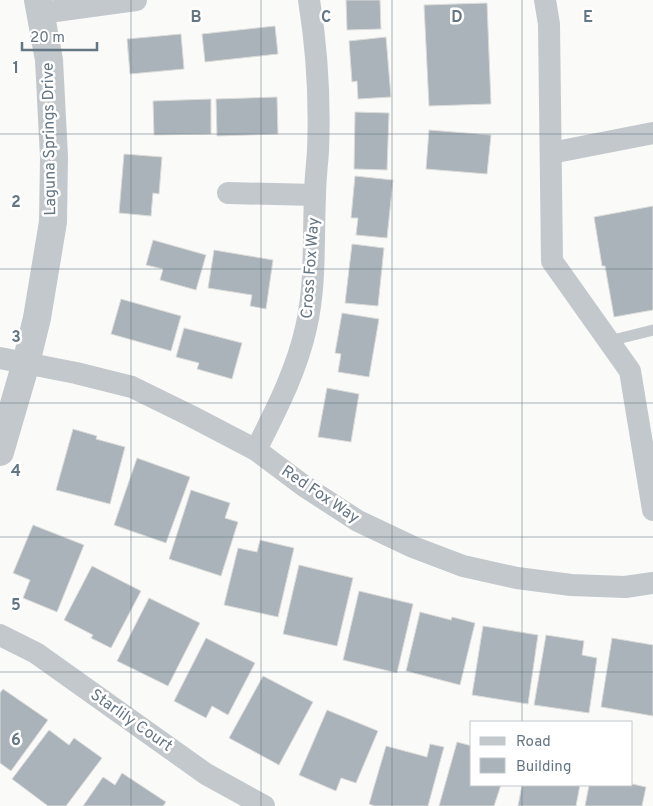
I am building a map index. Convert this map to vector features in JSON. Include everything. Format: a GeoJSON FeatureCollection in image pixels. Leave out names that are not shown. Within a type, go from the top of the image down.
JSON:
{"type":"FeatureCollection","features":[{"type":"Feature","properties":{"kind":"street"},"geometry":{"type":"LineString","coordinates":[[40,6],[136,0]]}},
{"type":"Feature","properties":{"kind":"street","name":"Cross Fox Way"},"geometry":{"type":"LineString","coordinates":[[256,450],[284,396],[297,362],[307,326],[315,261],[315,195],[318,150],[314,34],[309,0]]}},
{"type":"Feature","properties":{"kind":"street"},"geometry":{"type":"LineString","coordinates":[[545,0],[549,24],[552,261],[630,371],[647,434],[653,510]]}},
{"type":"Feature","properties":{"kind":"street","name":"Laguna Springs Drive"},"geometry":{"type":"LineString","coordinates":[[0,452],[37,318],[53,222],[54,156],[49,60],[40,6]]}},
{"type":"Feature","properties":{"kind":"street"},"geometry":{"type":"LineString","coordinates":[[551,153],[653,132]]}},
{"type":"Feature","properties":{"kind":"street","name":"Cross Fox Way"},"geometry":{"type":"LineString","coordinates":[[228,193],[315,195]]}},
{"type":"Feature","properties":{"kind":"street","name":"Red Fox Way"},"geometry":{"type":"LineString","coordinates":[[0,358],[76,372],[132,388],[256,450],[304,486],[358,521],[413,547],[462,566],[517,578],[571,585],[625,587],[653,584]]}},
{"type":"Feature","properties":{"kind":"street","name":"Starlily Court"},"geometry":{"type":"LineString","coordinates":[[0,635],[36,653],[206,774],[264,806]]}},
{"type":"Feature","properties":{"kind":"lane"},"geometry":{"type":"LineString","coordinates":[[609,341],[653,330]]}},
{"type":"Feature","properties":{"kind":"building"},"geometry":{"type":"Polygon","coordinates":[[[346,0],[380,0],[381,29],[347,30],[346,0]]]}},
{"type":"Feature","properties":{"kind":"building"},"geometry":{"type":"Polygon","coordinates":[[[487,3],[491,104],[429,106],[424,5],[487,3]]]}},
{"type":"Feature","properties":{"kind":"building"},"geometry":{"type":"Polygon","coordinates":[[[275,26],[278,54],[205,62],[202,34],[275,26]]]}},
{"type":"Feature","properties":{"kind":"building"},"geometry":{"type":"Polygon","coordinates":[[[181,34],[184,69],[130,74],[127,39],[181,34]]]}},
{"type":"Feature","properties":{"kind":"building"},"geometry":{"type":"Polygon","coordinates":[[[386,37],[391,97],[358,99],[357,81],[352,82],[349,41],[386,37]]]}},
{"type":"Feature","properties":{"kind":"building"},"geometry":{"type":"Polygon","coordinates":[[[277,97],[278,134],[217,136],[216,99],[277,97]]]}},
{"type":"Feature","properties":{"kind":"building"},"geometry":{"type":"Polygon","coordinates":[[[211,99],[211,134],[154,135],[153,101],[211,99]]]}},
{"type":"Feature","properties":{"kind":"building"},"geometry":{"type":"Polygon","coordinates":[[[355,112],[389,113],[387,170],[354,169],[355,112]]]}},
{"type":"Feature","properties":{"kind":"building"},"geometry":{"type":"Polygon","coordinates":[[[429,130],[491,135],[487,174],[426,169],[429,130]]]}},
{"type":"Feature","properties":{"kind":"building"},"geometry":{"type":"Polygon","coordinates":[[[124,154],[162,157],[159,194],[153,193],[151,216],[119,213],[124,154]]]}},
{"type":"Feature","properties":{"kind":"building"},"geometry":{"type":"Polygon","coordinates":[[[355,176],[393,180],[387,238],[356,235],[358,218],[351,218],[355,176]]]}},
{"type":"Feature","properties":{"kind":"building"},"geometry":{"type":"Polygon","coordinates":[[[653,206],[653,310],[614,317],[605,266],[602,266],[594,217],[653,206]]]}},
{"type":"Feature","properties":{"kind":"building"},"geometry":{"type":"Polygon","coordinates":[[[153,240],[206,255],[196,290],[160,280],[163,269],[146,265],[153,240]]]}},
{"type":"Feature","properties":{"kind":"building"},"geometry":{"type":"Polygon","coordinates":[[[352,244],[384,248],[378,306],[345,303],[352,244]]]}},
{"type":"Feature","properties":{"kind":"building"},"geometry":{"type":"Polygon","coordinates":[[[214,250],[273,260],[266,309],[250,306],[252,295],[208,288],[214,250]]]}},
{"type":"Feature","properties":{"kind":"building"},"geometry":{"type":"Polygon","coordinates":[[[121,299],[181,316],[171,351],[111,334],[121,299]]]}},
{"type":"Feature","properties":{"kind":"building"},"geometry":{"type":"Polygon","coordinates":[[[342,313],[379,319],[369,377],[338,372],[341,354],[335,353],[342,313]]]}},
{"type":"Feature","properties":{"kind":"building"},"geometry":{"type":"Polygon","coordinates":[[[184,328],[242,343],[232,379],[197,369],[199,363],[176,357],[184,328]]]}},
{"type":"Feature","properties":{"kind":"building"},"geometry":{"type":"Polygon","coordinates":[[[327,388],[359,394],[351,442],[318,437],[327,388]]]}},
{"type":"Feature","properties":{"kind":"building"},"geometry":{"type":"Polygon","coordinates":[[[73,429],[97,436],[96,439],[125,447],[110,504],[56,490],[73,429]]]}},
{"type":"Feature","properties":{"kind":"building"},"geometry":{"type":"Polygon","coordinates":[[[137,458],[190,477],[166,543],[114,525],[137,458]]]}},
{"type":"Feature","properties":{"kind":"building"},"geometry":{"type":"Polygon","coordinates":[[[191,490],[230,503],[225,518],[238,522],[221,576],[169,559],[191,490]]]}},
{"type":"Feature","properties":{"kind":"building"},"geometry":{"type":"Polygon","coordinates":[[[33,525],[84,545],[57,612],[23,598],[30,580],[13,573],[33,525]]]}},
{"type":"Feature","properties":{"kind":"building"},"geometry":{"type":"Polygon","coordinates":[[[260,540],[294,548],[278,617],[224,605],[238,548],[257,552],[260,540]]]}},
{"type":"Feature","properties":{"kind":"building"},"geometry":{"type":"Polygon","coordinates":[[[299,565],[353,578],[337,646],[283,634],[299,565]]]}},
{"type":"Feature","properties":{"kind":"building"},"geometry":{"type":"Polygon","coordinates":[[[92,566],[141,591],[111,648],[91,638],[93,635],[64,620],[92,566]]]}},
{"type":"Feature","properties":{"kind":"building"},"geometry":{"type":"Polygon","coordinates":[[[359,591],[413,604],[397,673],[343,660],[359,591]]]}},
{"type":"Feature","properties":{"kind":"building"},"geometry":{"type":"Polygon","coordinates":[[[149,598],[200,623],[168,686],[117,661],[149,598]]]}},
{"type":"Feature","properties":{"kind":"building"},"geometry":{"type":"Polygon","coordinates":[[[420,612],[451,620],[452,617],[475,623],[460,685],[406,671],[420,612]]]}},
{"type":"Feature","properties":{"kind":"building"},"geometry":{"type":"Polygon","coordinates":[[[483,626],[538,635],[528,704],[472,695],[483,626]]]}},
{"type":"Feature","properties":{"kind":"building"},"geometry":{"type":"Polygon","coordinates":[[[546,635],[584,641],[582,655],[597,658],[589,713],[534,705],[546,635]]]}},
{"type":"Feature","properties":{"kind":"building"},"geometry":{"type":"Polygon","coordinates":[[[206,638],[255,663],[228,715],[212,706],[206,718],[174,701],[206,638]]]}},
{"type":"Feature","properties":{"kind":"building"},"geometry":{"type":"Polygon","coordinates":[[[612,638],[653,645],[653,716],[601,707],[612,638]]]}},
{"type":"Feature","properties":{"kind":"building"},"geometry":{"type":"Polygon","coordinates":[[[263,676],[313,702],[279,765],[229,738],[263,676]]]}},
{"type":"Feature","properties":{"kind":"building"},"geometry":{"type":"Polygon","coordinates":[[[3,689],[48,720],[11,771],[0,763],[0,693],[3,689]]]}},
{"type":"Feature","properties":{"kind":"building"},"geometry":{"type":"Polygon","coordinates":[[[327,710],[378,731],[356,783],[341,778],[336,791],[299,775],[327,710]]]}},
{"type":"Feature","properties":{"kind":"building"},"geometry":{"type":"Polygon","coordinates":[[[49,730],[69,745],[74,738],[102,758],[66,806],[48,806],[12,779],[49,730]]]}},
{"type":"Feature","properties":{"kind":"building"},"geometry":{"type":"Polygon","coordinates":[[[457,742],[470,745],[470,786],[501,786],[494,806],[439,806],[457,742]]]}},
{"type":"Feature","properties":{"kind":"building"},"geometry":{"type":"Polygon","coordinates":[[[430,744],[444,747],[428,806],[375,806],[369,804],[386,746],[427,757],[430,744]]]}},
{"type":"Feature","properties":{"kind":"building"},"geometry":{"type":"Polygon","coordinates":[[[122,773],[166,802],[163,806],[83,806],[103,777],[115,785],[122,773]]]}},
{"type":"Feature","properties":{"kind":"building"},"geometry":{"type":"Polygon","coordinates":[[[633,784],[646,787],[642,806],[585,806],[589,786],[633,786],[633,784]]]}},
{"type":"Feature","properties":{"kind":"building"},"geometry":{"type":"Polygon","coordinates":[[[522,786],[580,786],[576,806],[518,806],[522,786]]]}}]}
